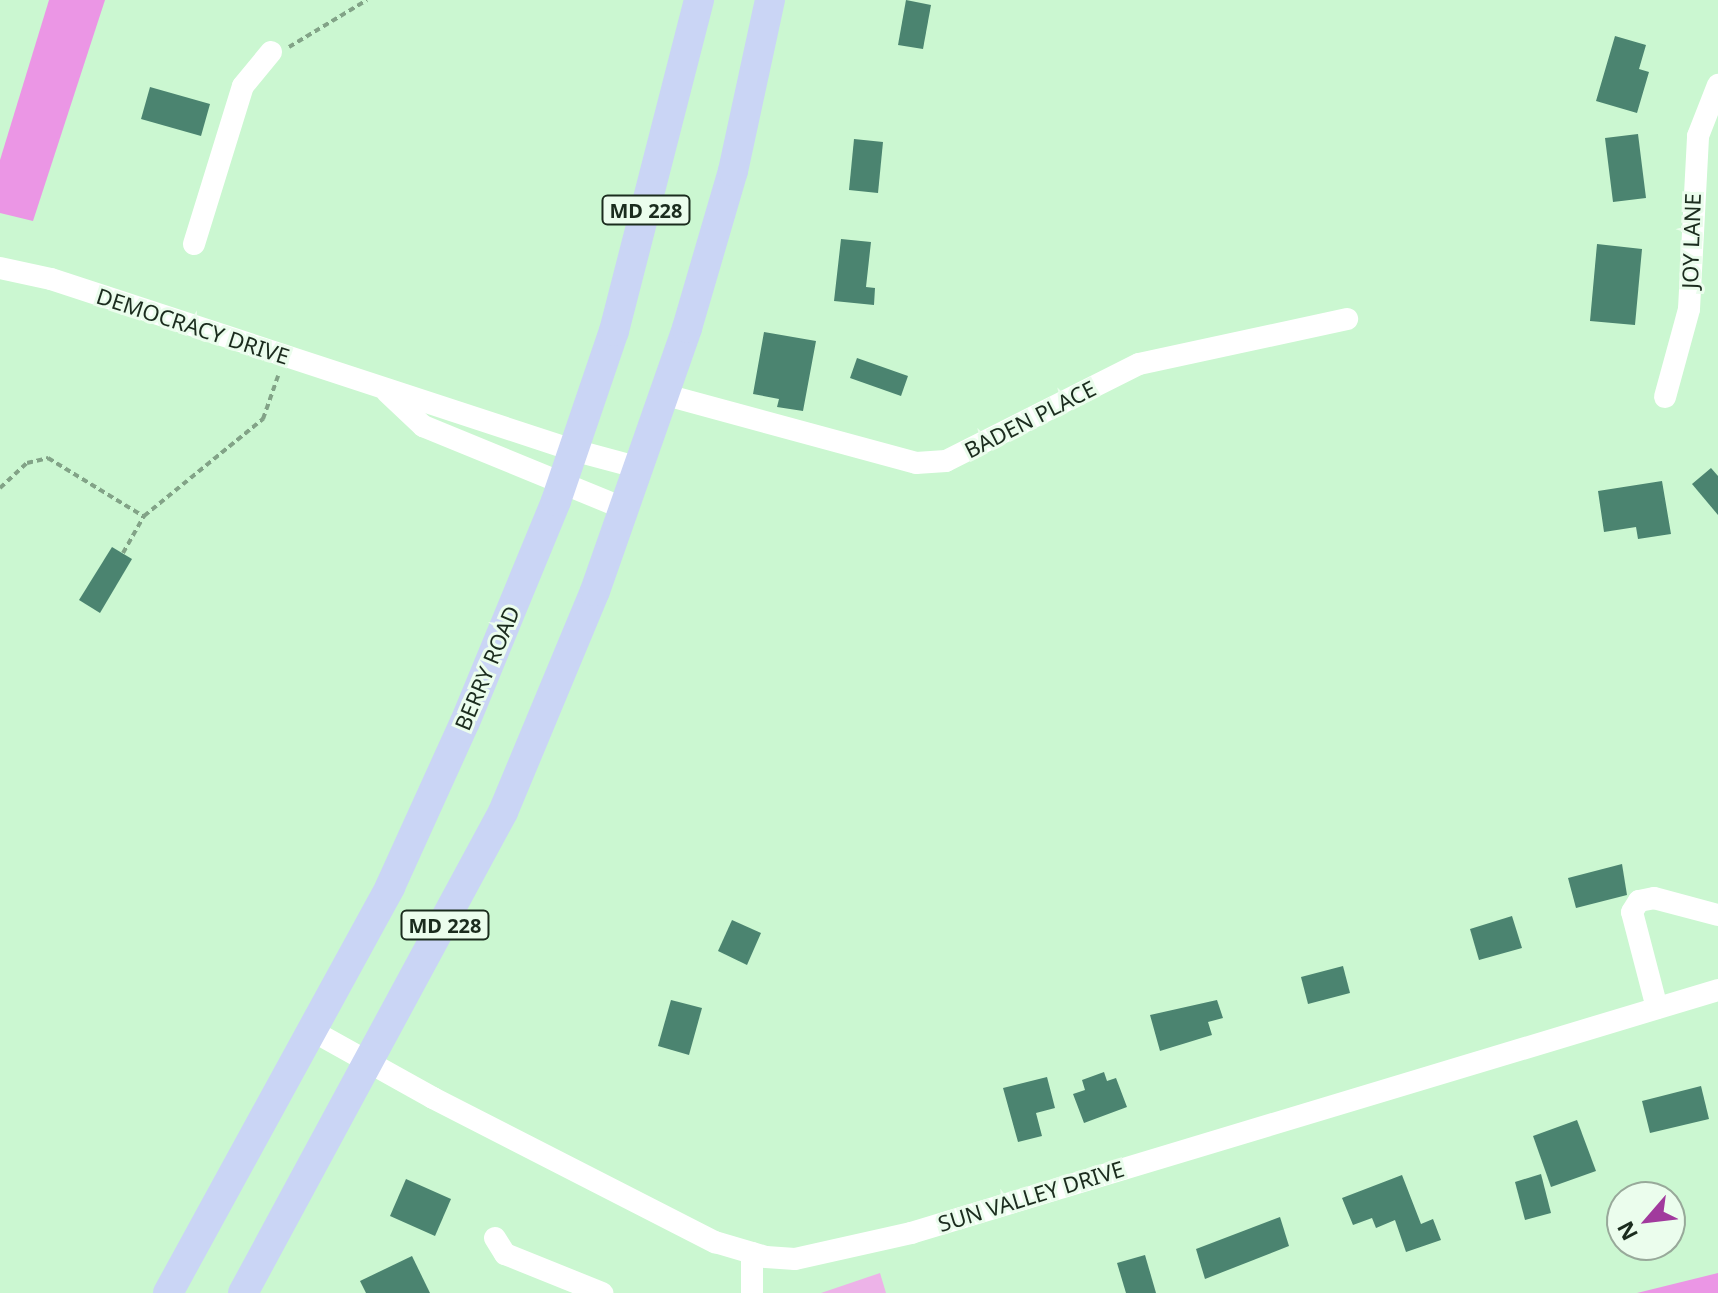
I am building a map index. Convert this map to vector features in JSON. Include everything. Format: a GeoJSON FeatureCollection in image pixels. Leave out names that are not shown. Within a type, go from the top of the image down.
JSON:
{"type":"FeatureCollection","features":[{"type":"Feature","properties":{"kind":"highway","name":"BERRY ROAD"},"geometry":{"type":"LineString","coordinates":[[168,1293],[390,887],[465,722],[562,483],[614,331],[699,0]]}},
{"type":"Feature","properties":{"kind":"highway","name":"MD 228"},"geometry":{"type":"LineString","coordinates":[[243,1293],[503,812],[625,509],[666,395],[733,171],[770,0]]}},
{"type":"Feature","properties":{"kind":"street"},"geometry":{"type":"LineString","coordinates":[[194,244],[243,86],[271,52]]}},
{"type":"Feature","properties":{"kind":"street","name":"JOY LANE"},"geometry":{"type":"LineString","coordinates":[[1665,397],[1689,309],[1698,136],[1718,85]]}},
{"type":"Feature","properties":{"kind":"street","name":"DEMOCRACY DRIVE"},"geometry":{"type":"LineString","coordinates":[[0,268],[573,450],[640,468]]}},
{"type":"Feature","properties":{"kind":"street","name":"BADEN PLACE"},"geometry":{"type":"LineString","coordinates":[[666,395],[916,463],[946,461],[1139,364],[1347,319]]}},
{"type":"Feature","properties":{"kind":"street","name":"DEMOCRACY DRIVE"},"geometry":{"type":"LineString","coordinates":[[384,389],[423,426],[625,509]]}},
{"type":"Feature","properties":{"kind":"street"},"geometry":{"type":"LineString","coordinates":[[1657,1008],[1632,912],[1639,901],[1654,898],[1718,915]]}},
{"type":"Feature","properties":{"kind":"street","name":"SUN VALLEY DRIVE"},"geometry":{"type":"LineString","coordinates":[[311,1030],[715,1242],[752,1253],[795,1259],[911,1233],[1718,990]]}},
{"type":"Feature","properties":{"kind":"street"},"geometry":{"type":"LineString","coordinates":[[495,1238],[505,1254],[602,1293]]}},
{"type":"Feature","properties":{"kind":"street"},"geometry":{"type":"LineString","coordinates":[[752,1253],[752,1293]]}},
{"type":"Feature","properties":{"kind":"path"},"geometry":{"type":"LineString","coordinates":[[271,52],[298,45],[367,0]]}},
{"type":"Feature","properties":{"kind":"path"},"geometry":{"type":"LineString","coordinates":[[123,553],[144,516],[263,419],[284,356]]}},
{"type":"Feature","properties":{"kind":"path"},"geometry":{"type":"LineString","coordinates":[[0,488],[27,463],[48,458],[144,516]]}},
{"type":"Feature","properties":{"kind":"shaded area"},"geometry":{"type":"Polygon","coordinates":[[[49,0],[105,0],[33,221],[0,213],[0,160],[49,0]]]}},
{"type":"Feature","properties":{"kind":"shaded area"},"geometry":{"type":"Polygon","coordinates":[[[880,1273],[886,1293],[821,1293],[880,1273]]]}},
{"type":"Feature","properties":{"kind":"shaded area"},"geometry":{"type":"Polygon","coordinates":[[[1718,1273],[1718,1293],[1637,1293],[1718,1273]]]}},
{"type":"Feature","properties":{"kind":"building"},"geometry":{"type":"Polygon","coordinates":[[[906,0],[931,5],[923,49],[898,45],[906,0]]]}},
{"type":"Feature","properties":{"kind":"building"},"geometry":{"type":"Polygon","coordinates":[[[1615,36],[1646,45],[1639,69],[1649,72],[1637,113],[1596,101],[1615,36]]]}},
{"type":"Feature","properties":{"kind":"building"},"geometry":{"type":"Polygon","coordinates":[[[150,87],[210,104],[201,136],[141,119],[150,87]]]}},
{"type":"Feature","properties":{"kind":"building"},"geometry":{"type":"Polygon","coordinates":[[[1638,134],[1646,198],[1613,202],[1605,138],[1638,134]]]}},
{"type":"Feature","properties":{"kind":"building"},"geometry":{"type":"Polygon","coordinates":[[[854,139],[883,142],[878,193],[849,190],[854,139]]]}},
{"type":"Feature","properties":{"kind":"building"},"geometry":{"type":"Polygon","coordinates":[[[841,239],[871,242],[866,287],[875,288],[874,305],[834,301],[841,239]]]}},
{"type":"Feature","properties":{"kind":"building"},"geometry":{"type":"Polygon","coordinates":[[[1597,244],[1642,249],[1635,325],[1590,321],[1597,244]]]}},
{"type":"Feature","properties":{"kind":"building"},"geometry":{"type":"Polygon","coordinates":[[[764,332],[816,341],[803,411],[777,407],[779,399],[753,394],[764,332]]]}},
{"type":"Feature","properties":{"kind":"building"},"geometry":{"type":"Polygon","coordinates":[[[857,358],[908,376],[901,396],[850,378],[857,358]]]}},
{"type":"Feature","properties":{"kind":"building"},"geometry":{"type":"Polygon","coordinates":[[[1711,468],[1718,476],[1718,515],[1692,484],[1711,468]]]}},
{"type":"Feature","properties":{"kind":"building"},"geometry":{"type":"Polygon","coordinates":[[[1662,481],[1671,534],[1638,539],[1636,527],[1604,532],[1598,491],[1662,481]]]}},
{"type":"Feature","properties":{"kind":"building"},"geometry":{"type":"Polygon","coordinates":[[[112,547],[132,559],[100,613],[79,600],[112,547]]]}},
{"type":"Feature","properties":{"kind":"building"},"geometry":{"type":"Polygon","coordinates":[[[1622,864],[1627,895],[1576,908],[1568,878],[1622,864]]]}},
{"type":"Feature","properties":{"kind":"building"},"geometry":{"type":"Polygon","coordinates":[[[1512,916],[1522,948],[1479,960],[1470,929],[1512,916]]]}},
{"type":"Feature","properties":{"kind":"building"},"geometry":{"type":"Polygon","coordinates":[[[732,920],[761,933],[747,965],[718,951],[732,920]]]}},
{"type":"Feature","properties":{"kind":"building"},"geometry":{"type":"Polygon","coordinates":[[[1343,966],[1350,993],[1308,1004],[1301,977],[1343,966]]]}},
{"type":"Feature","properties":{"kind":"building"},"geometry":{"type":"Polygon","coordinates":[[[671,1000],[702,1008],[689,1055],[658,1046],[671,1000]]]}},
{"type":"Feature","properties":{"kind":"building"},"geometry":{"type":"Polygon","coordinates":[[[1217,1000],[1223,1018],[1208,1022],[1212,1035],[1160,1051],[1150,1015],[1217,1000]]]}},
{"type":"Feature","properties":{"kind":"building"},"geometry":{"type":"Polygon","coordinates":[[[1104,1072],[1107,1081],[1116,1078],[1127,1107],[1084,1123],[1073,1094],[1085,1090],[1082,1080],[1104,1072]]]}},
{"type":"Feature","properties":{"kind":"building"},"geometry":{"type":"Polygon","coordinates":[[[1047,1077],[1055,1108],[1036,1113],[1042,1136],[1018,1142],[1003,1088],[1047,1077]]]}},
{"type":"Feature","properties":{"kind":"building"},"geometry":{"type":"Polygon","coordinates":[[[1701,1086],[1709,1119],[1650,1133],[1642,1101],[1701,1086]]]}},
{"type":"Feature","properties":{"kind":"building"},"geometry":{"type":"Polygon","coordinates":[[[1577,1120],[1596,1171],[1551,1187],[1533,1136],[1577,1120]]]}},
{"type":"Feature","properties":{"kind":"building"},"geometry":{"type":"Polygon","coordinates":[[[1541,1174],[1551,1213],[1525,1220],[1515,1182],[1541,1174]]]}},
{"type":"Feature","properties":{"kind":"building"},"geometry":{"type":"Polygon","coordinates":[[[1402,1175],[1421,1224],[1433,1219],[1441,1240],[1406,1252],[1395,1220],[1376,1228],[1372,1218],[1353,1225],[1342,1198],[1402,1175]]]}},
{"type":"Feature","properties":{"kind":"building"},"geometry":{"type":"Polygon","coordinates":[[[406,1179],[451,1199],[435,1236],[390,1216],[406,1179]]]}},
{"type":"Feature","properties":{"kind":"building"},"geometry":{"type":"Polygon","coordinates":[[[1280,1217],[1289,1246],[1205,1279],[1196,1249],[1280,1217]]]}},
{"type":"Feature","properties":{"kind":"building"},"geometry":{"type":"Polygon","coordinates":[[[1145,1255],[1156,1293],[1126,1293],[1117,1263],[1145,1255]]]}},
{"type":"Feature","properties":{"kind":"building"},"geometry":{"type":"Polygon","coordinates":[[[412,1256],[430,1293],[366,1293],[360,1281],[412,1256]]]}}]}
